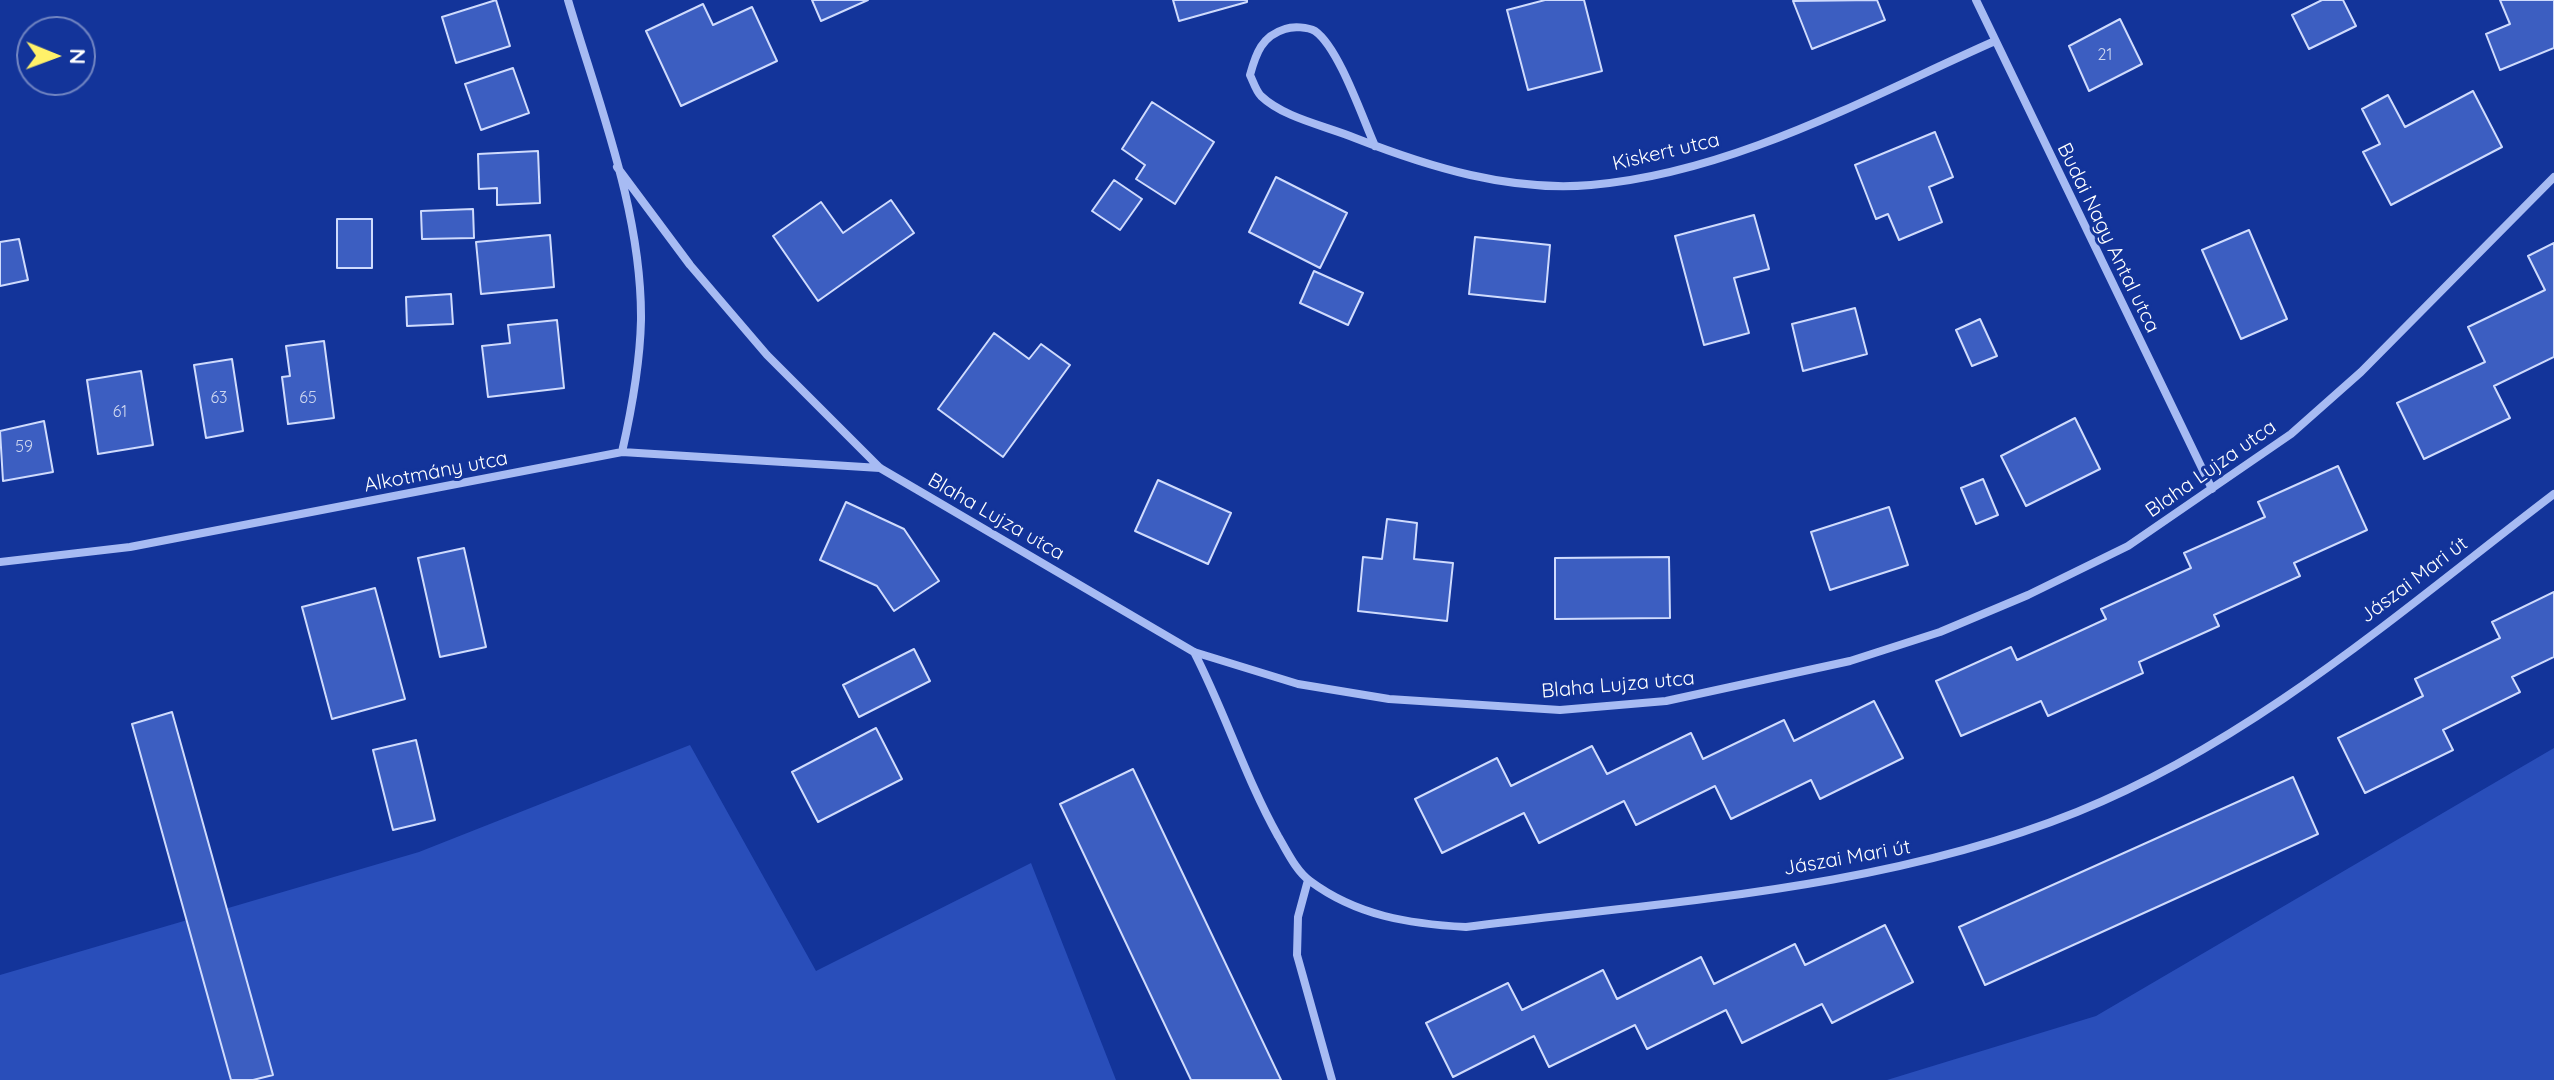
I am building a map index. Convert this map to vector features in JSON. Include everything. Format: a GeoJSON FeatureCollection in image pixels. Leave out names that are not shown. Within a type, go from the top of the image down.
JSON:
{"type":"FeatureCollection","features":[{"type":"Feature","properties":{"kind":"street","name":"Blaha Lujza utca"},"geometry":{"type":"LineString","coordinates":[[568,0],[617,167],[634,245],[641,318],[635,396],[622,452]]}},
{"type":"Feature","properties":{"kind":"street","name":"Budai Nagy Antal utca"},"geometry":{"type":"LineString","coordinates":[[1976,0],[2212,489]]}},
{"type":"Feature","properties":{"kind":"street","name":"Kiskert utca"},"geometry":{"type":"LineString","coordinates":[[1375,146],[1328,45],[1313,30],[1291,27],[1271,34],[1257,51],[1250,75],[1259,95],[1286,111],[1375,146],[1464,174],[1525,184],[1589,185],[1660,174],[1717,160],[1995,41]]}},
{"type":"Feature","properties":{"kind":"street","name":"Blaha Lujza utca"},"geometry":{"type":"LineString","coordinates":[[617,167],[690,265],[757,344],[880,468],[1194,652],[1298,684],[1389,699],[1560,710],[1666,701],[1850,661],[1940,632],[2028,595],[2128,546],[2291,434],[2361,372],[2554,177]]}},
{"type":"Feature","properties":{"kind":"street","name":"Alkotmány utca"},"geometry":{"type":"LineString","coordinates":[[0,562],[130,547],[622,452],[880,468]]}},
{"type":"Feature","properties":{"kind":"street","name":"Jászai Mari út"},"geometry":{"type":"LineString","coordinates":[[1194,652],[1213,689],[1255,796],[1292,860],[1308,880],[1365,912],[1409,924],[1466,927],[1840,879],[1963,852],[2078,811],[2186,758],[2287,697],[2554,494]]}},
{"type":"Feature","properties":{"kind":"street"},"geometry":{"type":"LineString","coordinates":[[1308,880],[1298,917],[1297,955],[1332,1080]]}},
{"type":"Feature","properties":{"kind":"shaded area"},"geometry":{"type":"Polygon","coordinates":[[[690,745],[816,971],[1031,863],[1116,1080],[0,1080],[0,975],[419,852],[690,745]]]}},
{"type":"Feature","properties":{"kind":"shaded area"},"geometry":{"type":"Polygon","coordinates":[[[2554,748],[2554,1080],[1887,1080],[2096,1016],[2554,748]]]}},
{"type":"Feature","properties":{"kind":"building"},"geometry":{"type":"Polygon","coordinates":[[[496,0],[510,46],[456,63],[442,17],[496,0]]]}},
{"type":"Feature","properties":{"kind":"building"},"geometry":{"type":"Polygon","coordinates":[[[812,0],[868,0],[821,21],[812,0]]]}},
{"type":"Feature","properties":{"kind":"building"},"geometry":{"type":"Polygon","coordinates":[[[1173,0],[1247,0],[1247,2],[1179,21],[1173,0]]]}},
{"type":"Feature","properties":{"kind":"building"},"geometry":{"type":"Polygon","coordinates":[[[1545,0],[1584,0],[1602,71],[1528,90],[1507,10],[1545,0]]]}},
{"type":"Feature","properties":{"kind":"building"},"geometry":{"type":"Polygon","coordinates":[[[1877,0],[1885,20],[1812,49],[1793,1],[1877,0]]]}},
{"type":"Feature","properties":{"kind":"building"},"geometry":{"type":"Polygon","coordinates":[[[2322,0],[2343,0],[2356,26],[2309,49],[2292,15],[2322,0]]]}},
{"type":"Feature","properties":{"kind":"building"},"geometry":{"type":"Polygon","coordinates":[[[2500,0],[2554,0],[2554,48],[2500,70],[2486,34],[2510,24],[2500,0]]]}},
{"type":"Feature","properties":{"kind":"building"},"geometry":{"type":"Polygon","coordinates":[[[703,4],[713,25],[752,7],[777,61],[681,106],[646,31],[703,4]]]}},
{"type":"Feature","properties":{"kind":"building"},"geometry":{"type":"Polygon","coordinates":[[[2120,19],[2142,64],[2089,91],[2069,46],[2120,19]]]}},
{"type":"Feature","properties":{"kind":"building"},"geometry":{"type":"Polygon","coordinates":[[[513,68],[529,113],[481,130],[465,84],[513,68]]]}},
{"type":"Feature","properties":{"kind":"building"},"geometry":{"type":"Polygon","coordinates":[[[2473,91],[2502,147],[2391,205],[2363,152],[2380,144],[2362,109],[2388,95],[2405,127],[2473,91]]]}},
{"type":"Feature","properties":{"kind":"building"},"geometry":{"type":"Polygon","coordinates":[[[1152,102],[1214,142],[1175,204],[1136,179],[1145,165],[1122,149],[1152,102]]]}},
{"type":"Feature","properties":{"kind":"building"},"geometry":{"type":"Polygon","coordinates":[[[1935,132],[1953,177],[1929,187],[1942,222],[1899,240],[1888,214],[1876,219],[1855,165],[1935,132]]]}},
{"type":"Feature","properties":{"kind":"building"},"geometry":{"type":"Polygon","coordinates":[[[538,151],[540,203],[497,205],[497,188],[479,189],[478,154],[538,151]]]}},
{"type":"Feature","properties":{"kind":"building"},"geometry":{"type":"Polygon","coordinates":[[[1276,177],[1347,213],[1320,268],[1249,232],[1276,177]]]}},
{"type":"Feature","properties":{"kind":"building"},"geometry":{"type":"Polygon","coordinates":[[[1114,180],[1142,199],[1120,230],[1092,211],[1114,180]]]}},
{"type":"Feature","properties":{"kind":"building"},"geometry":{"type":"Polygon","coordinates":[[[891,200],[914,233],[818,301],[773,236],[821,202],[843,233],[891,200]]]}},
{"type":"Feature","properties":{"kind":"building"},"geometry":{"type":"Polygon","coordinates":[[[473,209],[474,238],[422,239],[421,211],[473,209]]]}},
{"type":"Feature","properties":{"kind":"building"},"geometry":{"type":"Polygon","coordinates":[[[1754,215],[1769,269],[1734,278],[1749,333],[1704,345],[1675,236],[1754,215]]]}},
{"type":"Feature","properties":{"kind":"building"},"geometry":{"type":"Polygon","coordinates":[[[337,219],[372,219],[372,268],[337,268],[337,219]]]}},
{"type":"Feature","properties":{"kind":"building"},"geometry":{"type":"Polygon","coordinates":[[[2249,230],[2287,319],[2241,339],[2202,250],[2249,230]]]}},
{"type":"Feature","properties":{"kind":"building"},"geometry":{"type":"Polygon","coordinates":[[[550,235],[554,287],[481,294],[476,242],[550,235]]]}},
{"type":"Feature","properties":{"kind":"building"},"geometry":{"type":"Polygon","coordinates":[[[1475,237],[1550,245],[1545,302],[1469,294],[1475,237]]]}},
{"type":"Feature","properties":{"kind":"building"},"geometry":{"type":"Polygon","coordinates":[[[19,239],[28,280],[0,286],[0,242],[19,239]]]}},
{"type":"Feature","properties":{"kind":"building"},"geometry":{"type":"Polygon","coordinates":[[[2554,243],[2554,357],[2494,386],[2510,418],[2424,459],[2397,403],[2485,362],[2468,327],[2545,290],[2528,256],[2554,243]]]}},
{"type":"Feature","properties":{"kind":"building"},"geometry":{"type":"Polygon","coordinates":[[[1314,271],[1363,293],[1348,325],[1300,303],[1314,271]]]}},
{"type":"Feature","properties":{"kind":"building"},"geometry":{"type":"Polygon","coordinates":[[[451,294],[453,324],[407,326],[406,297],[451,294]]]}},
{"type":"Feature","properties":{"kind":"building"},"geometry":{"type":"Polygon","coordinates":[[[1855,308],[1867,354],[1803,371],[1792,324],[1855,308]]]}},
{"type":"Feature","properties":{"kind":"building"},"geometry":{"type":"Polygon","coordinates":[[[1980,319],[1997,356],[1972,366],[1956,330],[1980,319]]]}},
{"type":"Feature","properties":{"kind":"building"},"geometry":{"type":"Polygon","coordinates":[[[557,320],[564,388],[488,397],[482,346],[510,343],[508,325],[557,320]]]}},
{"type":"Feature","properties":{"kind":"building"},"geometry":{"type":"Polygon","coordinates":[[[994,333],[1029,359],[1041,344],[1070,365],[1003,457],[938,409],[994,333]]]}},
{"type":"Feature","properties":{"kind":"building"},"geometry":{"type":"Polygon","coordinates":[[[324,341],[334,418],[288,424],[282,377],[290,376],[286,346],[324,341]]]}},
{"type":"Feature","properties":{"kind":"building"},"geometry":{"type":"Polygon","coordinates":[[[232,359],[243,431],[206,438],[194,365],[232,359]]]}},
{"type":"Feature","properties":{"kind":"building"},"geometry":{"type":"Polygon","coordinates":[[[141,371],[153,445],[98,454],[87,380],[141,371]]]}},
{"type":"Feature","properties":{"kind":"building"},"geometry":{"type":"Polygon","coordinates":[[[2075,418],[2100,469],[2026,506],[2001,456],[2075,418]]]}},
{"type":"Feature","properties":{"kind":"building"},"geometry":{"type":"Polygon","coordinates":[[[44,421],[53,472],[3,481],[0,431],[44,421]]]}},
{"type":"Feature","properties":{"kind":"building"},"geometry":{"type":"Polygon","coordinates":[[[2338,466],[2367,530],[2294,563],[2300,576],[2214,615],[2219,626],[2139,662],[2143,673],[2048,716],[2041,701],[1961,736],[1936,681],[2011,647],[2017,660],[2106,619],[2101,609],[2191,568],[2184,553],[2265,517],[2258,502],[2338,466]]]}},
{"type":"Feature","properties":{"kind":"building"},"geometry":{"type":"Polygon","coordinates":[[[1983,479],[1998,515],[1976,524],[1961,488],[1983,479]]]}},
{"type":"Feature","properties":{"kind":"building"},"geometry":{"type":"Polygon","coordinates":[[[1158,480],[1231,513],[1208,564],[1135,531],[1158,480]]]}},
{"type":"Feature","properties":{"kind":"building"},"geometry":{"type":"Polygon","coordinates":[[[846,502],[904,529],[939,581],[894,611],[877,586],[820,560],[846,502]]]}},
{"type":"Feature","properties":{"kind":"building"},"geometry":{"type":"Polygon","coordinates":[[[1889,507],[1908,565],[1830,590],[1811,532],[1889,507]]]}},
{"type":"Feature","properties":{"kind":"building"},"geometry":{"type":"Polygon","coordinates":[[[1387,519],[1417,523],[1414,559],[1453,563],[1447,621],[1358,611],[1363,557],[1382,559],[1387,519]]]}},
{"type":"Feature","properties":{"kind":"building"},"geometry":{"type":"Polygon","coordinates":[[[464,548],[486,647],[440,657],[418,558],[464,548]]]}},
{"type":"Feature","properties":{"kind":"building"},"geometry":{"type":"Polygon","coordinates":[[[1669,557],[1670,618],[1555,619],[1555,558],[1669,557]]]}},
{"type":"Feature","properties":{"kind":"building"},"geometry":{"type":"Polygon","coordinates":[[[375,588],[405,699],[332,719],[302,607],[375,588]]]}},
{"type":"Feature","properties":{"kind":"building"},"geometry":{"type":"Polygon","coordinates":[[[2554,592],[2554,657],[2512,677],[2520,692],[2443,730],[2453,750],[2365,793],[2338,738],[2423,696],[2415,679],[2500,638],[2492,622],[2554,592]]]}},
{"type":"Feature","properties":{"kind":"building"},"geometry":{"type":"Polygon","coordinates":[[[914,649],[930,681],[859,717],[843,685],[914,649]]]}},
{"type":"Feature","properties":{"kind":"building"},"geometry":{"type":"Polygon","coordinates":[[[1874,701],[1903,758],[1820,799],[1811,780],[1731,819],[1715,786],[1636,825],[1624,801],[1539,843],[1524,813],[1442,853],[1415,799],[1497,758],[1511,786],[1592,746],[1607,774],[1691,733],[1703,759],[1784,720],[1794,741],[1874,701]]]}},
{"type":"Feature","properties":{"kind":"building"},"geometry":{"type":"Polygon","coordinates":[[[172,712],[273,1075],[253,1080],[231,1080],[132,724],[172,712]]]}},
{"type":"Feature","properties":{"kind":"building"},"geometry":{"type":"Polygon","coordinates":[[[876,728],[902,779],[818,822],[792,772],[876,728]]]}},
{"type":"Feature","properties":{"kind":"building"},"geometry":{"type":"Polygon","coordinates":[[[416,740],[435,820],[393,830],[373,750],[416,740]]]}},
{"type":"Feature","properties":{"kind":"building"},"geometry":{"type":"Polygon","coordinates":[[[1133,769],[1281,1080],[1191,1080],[1060,804],[1133,769]]]}},
{"type":"Feature","properties":{"kind":"building"},"geometry":{"type":"Polygon","coordinates":[[[2293,777],[2318,834],[1985,985],[1959,927],[2293,777]]]}},
{"type":"Feature","properties":{"kind":"building"},"geometry":{"type":"Polygon","coordinates":[[[1885,925],[1913,982],[1832,1023],[1822,1004],[1742,1043],[1726,1010],[1647,1049],[1635,1025],[1549,1067],[1534,1036],[1453,1077],[1426,1023],[1508,983],[1522,1010],[1603,970],[1617,999],[1701,957],[1714,984],[1795,944],[1805,965],[1885,925]]]}}]}
